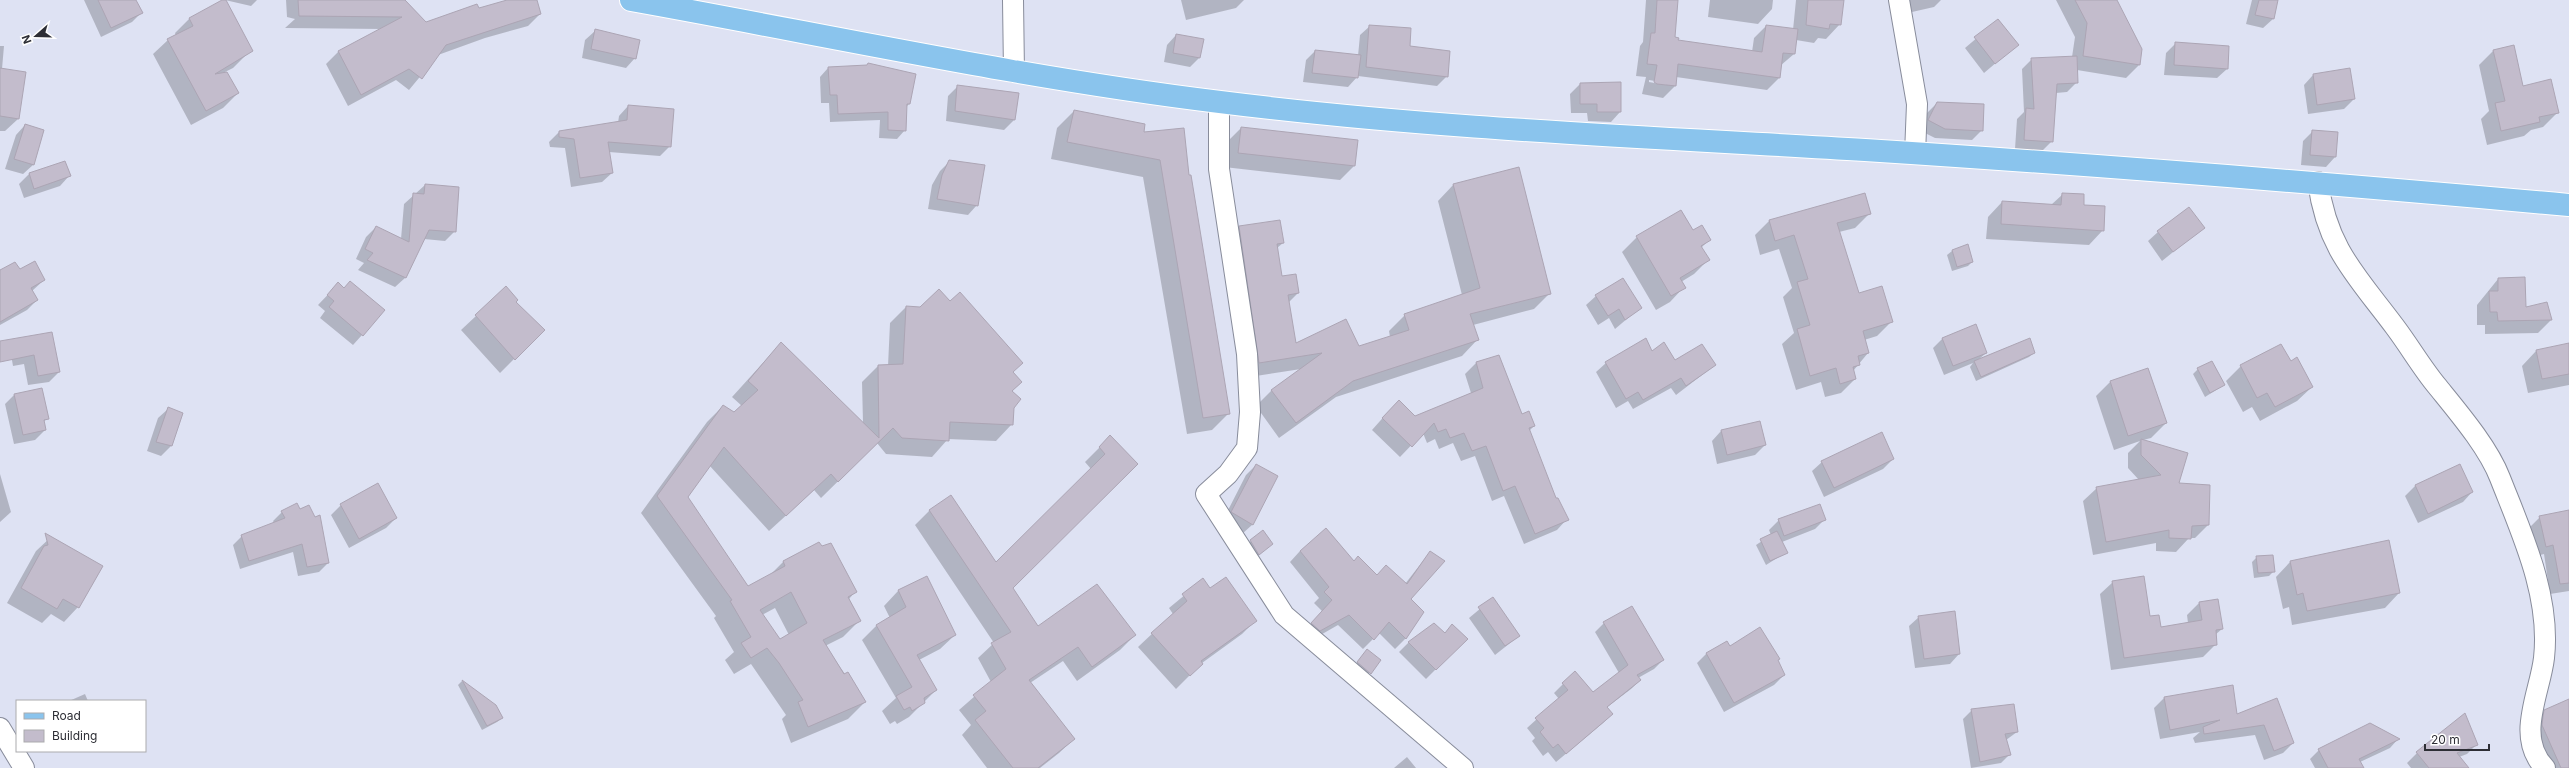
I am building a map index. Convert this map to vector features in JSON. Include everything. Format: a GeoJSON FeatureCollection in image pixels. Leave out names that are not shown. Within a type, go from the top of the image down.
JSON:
{"type":"FeatureCollection","features":[{"type":"Feature","properties":{"kind":"main road"},"geometry":{"type":"LineString","coordinates":[[631,0],[1014,72],[1219,102],[1414,123],[1915,154],[2318,182],[2569,205]]}},
{"type":"Feature","properties":{"kind":"street"},"geometry":{"type":"LineString","coordinates":[[1013,0],[1014,72]]}},
{"type":"Feature","properties":{"kind":"street"},"geometry":{"type":"LineString","coordinates":[[1899,0],[1917,104],[1915,154]]}},
{"type":"Feature","properties":{"kind":"street"},"geometry":{"type":"LineString","coordinates":[[1219,102],[1219,169],[1247,354],[1250,412],[1247,448],[1228,474],[1206,494],[1284,615],[1463,768]]}},
{"type":"Feature","properties":{"kind":"street"},"geometry":{"type":"LineString","coordinates":[[2318,182],[2322,211],[2335,243],[2352,272],[2433,382],[2468,424],[2499,475],[2543,599],[2544,657],[2531,715],[2532,744],[2545,768]]}},
{"type":"Feature","properties":{"kind":"street"},"geometry":{"type":"LineString","coordinates":[[0,728],[24,768]]}},
{"type":"Feature","properties":{"kind":"building"},"geometry":{"type":"Polygon","coordinates":[[[98,0],[136,0],[143,13],[111,28],[98,0]]]}},
{"type":"Feature","properties":{"kind":"building"},"geometry":{"type":"Polygon","coordinates":[[[222,0],[226,0],[253,51],[215,74],[227,72],[239,93],[206,111],[167,39],[193,26],[189,18],[222,0]]]}},
{"type":"Feature","properties":{"kind":"building"},"geometry":{"type":"Polygon","coordinates":[[[298,0],[405,0],[426,22],[477,4],[479,8],[507,0],[537,0],[541,14],[446,45],[422,79],[409,69],[361,95],[338,51],[402,17],[299,16],[298,0]]]}},
{"type":"Feature","properties":{"kind":"building"},"geometry":{"type":"Polygon","coordinates":[[[1657,0],[1678,0],[1675,37],[1679,38],[1678,40],[1762,52],[1766,25],[1798,29],[1795,54],[1783,53],[1780,78],[1678,64],[1676,86],[1657,84],[1654,82],[1657,65],[1647,64],[1651,33],[1655,33],[1657,0]]]}},
{"type":"Feature","properties":{"kind":"building"},"geometry":{"type":"Polygon","coordinates":[[[1808,0],[1844,0],[1841,25],[1830,24],[1829,29],[1806,25],[1808,0]]]}},
{"type":"Feature","properties":{"kind":"building"},"geometry":{"type":"Polygon","coordinates":[[[2075,0],[2117,0],[2142,49],[2140,65],[2083,56],[2087,23],[2075,0]]]}},
{"type":"Feature","properties":{"kind":"building"},"geometry":{"type":"Polygon","coordinates":[[[2259,0],[2278,0],[2274,19],[2255,15],[2259,0]]]}},
{"type":"Feature","properties":{"kind":"building"},"geometry":{"type":"Polygon","coordinates":[[[1998,19],[2019,45],[1995,64],[1974,37],[1998,19]]]}},
{"type":"Feature","properties":{"kind":"building"},"geometry":{"type":"Polygon","coordinates":[[[1369,25],[1411,28],[1410,46],[1450,51],[1448,77],[1366,67],[1369,25]]]}},
{"type":"Feature","properties":{"kind":"building"},"geometry":{"type":"Polygon","coordinates":[[[595,29],[640,40],[636,59],[591,49],[595,29]]]}},
{"type":"Feature","properties":{"kind":"building"},"geometry":{"type":"Polygon","coordinates":[[[1176,34],[1204,39],[1200,58],[1173,53],[1176,34]]]}},
{"type":"Feature","properties":{"kind":"building"},"geometry":{"type":"Polygon","coordinates":[[[2175,42],[2229,46],[2228,69],[2174,65],[2175,42]]]}},
{"type":"Feature","properties":{"kind":"building"},"geometry":{"type":"Polygon","coordinates":[[[2514,45],[2523,86],[2551,79],[2559,113],[2539,117],[2540,122],[2501,131],[2495,103],[2505,101],[2493,50],[2514,45]]]}},
{"type":"Feature","properties":{"kind":"building"},"geometry":{"type":"Polygon","coordinates":[[[1315,50],[1361,55],[1358,78],[1312,73],[1315,50]]]}},
{"type":"Feature","properties":{"kind":"building"},"geometry":{"type":"Polygon","coordinates":[[[2077,56],[2078,83],[2057,84],[2053,142],[2024,140],[2026,108],[2034,109],[2031,58],[2077,56]]]}},
{"type":"Feature","properties":{"kind":"building"},"geometry":{"type":"Polygon","coordinates":[[[868,63],[916,74],[910,104],[907,104],[906,131],[888,130],[888,112],[838,114],[837,95],[830,95],[828,67],[867,65],[868,63]]]}},
{"type":"Feature","properties":{"kind":"building"},"geometry":{"type":"Polygon","coordinates":[[[0,68],[26,72],[19,119],[0,116],[0,68]]]}},
{"type":"Feature","properties":{"kind":"building"},"geometry":{"type":"Polygon","coordinates":[[[2350,68],[2355,99],[2317,105],[2313,74],[2350,68]]]}},
{"type":"Feature","properties":{"kind":"building"},"geometry":{"type":"Polygon","coordinates":[[[1621,82],[1621,112],[1597,112],[1597,104],[1580,104],[1580,83],[1621,82]]]}},
{"type":"Feature","properties":{"kind":"building"},"geometry":{"type":"Polygon","coordinates":[[[957,85],[1019,93],[1015,120],[955,111],[957,85]]]}},
{"type":"Feature","properties":{"kind":"building"},"geometry":{"type":"Polygon","coordinates":[[[1937,102],[1984,104],[1983,131],[1945,129],[1928,120],[1937,102]]]}},
{"type":"Feature","properties":{"kind":"building"},"geometry":{"type":"Polygon","coordinates":[[[628,105],[674,109],[671,147],[608,142],[613,173],[580,178],[574,139],[559,137],[559,131],[627,120],[628,105]]]}},
{"type":"Feature","properties":{"kind":"building"},"geometry":{"type":"Polygon","coordinates":[[[1074,110],[1145,124],[1144,132],[1184,128],[1189,175],[1191,175],[1230,414],[1203,418],[1160,160],[1067,142],[1074,110]]]}},
{"type":"Feature","properties":{"kind":"building"},"geometry":{"type":"Polygon","coordinates":[[[25,124],[44,130],[34,165],[14,159],[25,124]]]}},
{"type":"Feature","properties":{"kind":"building"},"geometry":{"type":"Polygon","coordinates":[[[1241,127],[1358,140],[1355,166],[1238,153],[1241,127]]]}},
{"type":"Feature","properties":{"kind":"building"},"geometry":{"type":"Polygon","coordinates":[[[2312,130],[2338,132],[2336,157],[2310,155],[2312,130]]]}},
{"type":"Feature","properties":{"kind":"building"},"geometry":{"type":"Polygon","coordinates":[[[949,160],[985,165],[978,206],[937,199],[942,175],[949,160]]]}},
{"type":"Feature","properties":{"kind":"building"},"geometry":{"type":"Polygon","coordinates":[[[65,161],[71,176],[34,189],[29,173],[65,161]]]}},
{"type":"Feature","properties":{"kind":"building"},"geometry":{"type":"Polygon","coordinates":[[[1519,167],[1551,294],[1470,314],[1479,340],[1353,381],[1296,423],[1271,390],[1322,353],[1259,363],[1239,226],[1280,220],[1284,243],[1277,244],[1282,276],[1296,274],[1299,293],[1288,295],[1296,343],[1346,319],[1359,346],[1409,330],[1404,314],[1480,288],[1453,184],[1519,167]]]}},
{"type":"Feature","properties":{"kind":"building"},"geometry":{"type":"Polygon","coordinates":[[[425,184],[459,187],[456,232],[429,230],[406,278],[367,260],[373,253],[365,249],[376,226],[409,242],[413,193],[424,194],[425,184]]]}},
{"type":"Feature","properties":{"kind":"building"},"geometry":{"type":"Polygon","coordinates":[[[1865,193],[1871,214],[1837,223],[1859,293],[1882,286],[1893,322],[1863,331],[1869,353],[1858,356],[1860,365],[1853,367],[1856,379],[1840,384],[1836,368],[1810,376],[1797,329],[1810,325],[1797,282],[1808,279],[1794,235],[1775,241],[1769,220],[1865,193]]]}},
{"type":"Feature","properties":{"kind":"building"},"geometry":{"type":"Polygon","coordinates":[[[2062,193],[2084,194],[2084,205],[2105,206],[2104,231],[2001,224],[2002,201],[2061,205],[2062,193]]]}},
{"type":"Feature","properties":{"kind":"building"},"geometry":{"type":"Polygon","coordinates":[[[2189,207],[2205,228],[2173,252],[2157,231],[2189,207]]]}},
{"type":"Feature","properties":{"kind":"building"},"geometry":{"type":"Polygon","coordinates":[[[1681,210],[1693,230],[1702,225],[1711,240],[1701,246],[1710,260],[1680,278],[1686,288],[1671,296],[1636,236],[1681,210]]]}},
{"type":"Feature","properties":{"kind":"building"},"geometry":{"type":"Polygon","coordinates":[[[1968,244],[1973,262],[1957,267],[1952,250],[1968,244]]]}},
{"type":"Feature","properties":{"kind":"building"},"geometry":{"type":"Polygon","coordinates":[[[35,261],[45,280],[31,288],[38,300],[0,322],[0,270],[15,262],[20,269],[35,261]]]}},
{"type":"Feature","properties":{"kind":"building"},"geometry":{"type":"Polygon","coordinates":[[[2525,277],[2526,307],[2547,302],[2552,320],[2498,321],[2497,312],[2490,312],[2489,291],[2498,291],[2498,278],[2525,277]]]}},
{"type":"Feature","properties":{"kind":"building"},"geometry":{"type":"Polygon","coordinates":[[[1623,278],[1642,308],[1625,320],[1619,309],[1608,316],[1595,295],[1623,278]]]}},
{"type":"Feature","properties":{"kind":"building"},"geometry":{"type":"Polygon","coordinates":[[[350,281],[385,310],[363,336],[329,307],[334,301],[327,295],[338,282],[344,288],[350,281]]]}},
{"type":"Feature","properties":{"kind":"building"},"geometry":{"type":"Polygon","coordinates":[[[506,286],[518,300],[516,302],[545,330],[515,360],[475,315],[506,286]]]}},
{"type":"Feature","properties":{"kind":"building"},"geometry":{"type":"Polygon","coordinates":[[[939,289],[950,301],[960,292],[1023,363],[1013,372],[1022,382],[1012,391],[1021,399],[1014,408],[1013,425],[950,422],[949,441],[902,438],[893,428],[838,482],[831,474],[786,516],[724,447],[688,497],[748,586],[785,566],[783,561],[819,542],[822,546],[831,543],[857,592],[848,597],[861,621],[823,640],[844,674],[848,672],[866,702],[808,727],[798,702],[803,700],[779,663],[767,648],[751,658],[741,643],[751,637],[730,601],[732,600],[657,496],[723,405],[734,412],[758,390],[748,381],[781,342],[879,438],[878,365],[903,364],[906,306],[920,307],[939,289]],[[791,592],[760,610],[780,639],[807,623],[791,592]]]}},
{"type":"Feature","properties":{"kind":"building"},"geometry":{"type":"Polygon","coordinates":[[[1976,324],[1987,353],[1953,366],[1942,338],[1976,324]]]}},
{"type":"Feature","properties":{"kind":"building"},"geometry":{"type":"Polygon","coordinates":[[[52,332],[60,372],[38,376],[34,355],[0,362],[0,341],[52,332]]]}},
{"type":"Feature","properties":{"kind":"building"},"geometry":{"type":"Polygon","coordinates":[[[1646,338],[1652,351],[1664,342],[1675,360],[1702,344],[1716,365],[1686,386],[1681,378],[1643,400],[1638,392],[1626,399],[1605,362],[1646,338]]]}},
{"type":"Feature","properties":{"kind":"building"},"geometry":{"type":"Polygon","coordinates":[[[2030,338],[2035,353],[1981,377],[1974,361],[2030,338]]]}},
{"type":"Feature","properties":{"kind":"building"},"geometry":{"type":"Polygon","coordinates":[[[2569,343],[2569,374],[2542,379],[2536,350],[2569,343]]]}},
{"type":"Feature","properties":{"kind":"building"},"geometry":{"type":"Polygon","coordinates":[[[2281,344],[2291,361],[2297,357],[2313,387],[2275,407],[2267,393],[2257,398],[2240,365],[2281,344]]]}},
{"type":"Feature","properties":{"kind":"building"},"geometry":{"type":"Polygon","coordinates":[[[1499,355],[1522,414],[1529,411],[1535,426],[1529,428],[1556,498],[1558,498],[1569,520],[1535,534],[1515,486],[1503,491],[1486,446],[1472,451],[1464,433],[1450,438],[1446,429],[1438,432],[1434,423],[1412,447],[1382,418],[1399,400],[1415,416],[1483,388],[1476,362],[1499,355]]]}},
{"type":"Feature","properties":{"kind":"building"},"geometry":{"type":"Polygon","coordinates":[[[2212,361],[2225,385],[2210,393],[2197,368],[2212,361]]]}},
{"type":"Feature","properties":{"kind":"building"},"geometry":{"type":"Polygon","coordinates":[[[2148,368],[2167,423],[2128,436],[2110,381],[2148,368]]]}},
{"type":"Feature","properties":{"kind":"building"},"geometry":{"type":"Polygon","coordinates":[[[42,388],[49,419],[44,420],[46,430],[23,435],[14,394],[42,388]]]}},
{"type":"Feature","properties":{"kind":"building"},"geometry":{"type":"Polygon","coordinates":[[[168,407],[183,413],[172,446],[156,442],[168,407]]]}},
{"type":"Feature","properties":{"kind":"building"},"geometry":{"type":"Polygon","coordinates":[[[1760,421],[1766,445],[1727,455],[1721,430],[1760,421]]]}},
{"type":"Feature","properties":{"kind":"building"},"geometry":{"type":"Polygon","coordinates":[[[1882,432],[1894,459],[1834,488],[1821,461],[1882,432]]]}},
{"type":"Feature","properties":{"kind":"building"},"geometry":{"type":"Polygon","coordinates":[[[1110,435],[1138,464],[1013,588],[1038,626],[1097,584],[1136,635],[1092,667],[1078,647],[1029,680],[1075,739],[1038,768],[1013,768],[975,720],[986,711],[973,695],[1006,669],[991,643],[1011,632],[929,510],[951,495],[996,562],[1105,454],[1099,447],[1110,435]]]}},
{"type":"Feature","properties":{"kind":"building"},"geometry":{"type":"Polygon","coordinates":[[[2141,439],[2188,453],[2179,483],[2210,485],[2209,525],[2192,526],[2191,539],[2169,538],[2169,530],[2106,542],[2096,487],[2161,475],[2141,455],[2141,439]]]}},
{"type":"Feature","properties":{"kind":"building"},"geometry":{"type":"Polygon","coordinates":[[[1256,464],[1278,476],[1253,525],[1231,512],[1256,464]]]}},
{"type":"Feature","properties":{"kind":"building"},"geometry":{"type":"Polygon","coordinates":[[[2460,464],[2473,492],[2428,514],[2415,485],[2460,464]]]}},
{"type":"Feature","properties":{"kind":"building"},"geometry":{"type":"Polygon","coordinates":[[[378,483],[397,518],[359,539],[340,504],[378,483]]]}},
{"type":"Feature","properties":{"kind":"building"},"geometry":{"type":"Polygon","coordinates":[[[297,503],[300,509],[309,505],[315,517],[320,515],[329,563],[307,567],[302,544],[249,561],[241,535],[285,518],[281,511],[297,503]]]}},
{"type":"Feature","properties":{"kind":"building"},"geometry":{"type":"Polygon","coordinates":[[[1820,504],[1826,520],[1784,536],[1778,519],[1820,504]]]}},
{"type":"Feature","properties":{"kind":"building"},"geometry":{"type":"Polygon","coordinates":[[[2569,510],[2569,583],[2560,584],[2553,545],[2546,547],[2539,516],[2569,510]]]}},
{"type":"Feature","properties":{"kind":"building"},"geometry":{"type":"Polygon","coordinates":[[[1326,528],[1354,561],[1358,556],[1377,575],[1386,565],[1407,584],[1430,551],[1445,561],[1411,599],[1424,612],[1406,639],[1389,622],[1374,640],[1349,615],[1320,631],[1311,623],[1332,600],[1324,592],[1329,587],[1300,551],[1326,528]]]}},
{"type":"Feature","properties":{"kind":"building"},"geometry":{"type":"Polygon","coordinates":[[[1263,530],[1273,544],[1259,555],[1250,540],[1263,530]]]}},
{"type":"Feature","properties":{"kind":"building"},"geometry":{"type":"Polygon","coordinates":[[[1777,531],[1788,553],[1770,561],[1760,539],[1777,531]]]}},
{"type":"Feature","properties":{"kind":"building"},"geometry":{"type":"Polygon","coordinates":[[[45,533],[103,566],[79,608],[63,599],[57,609],[21,588],[44,546],[48,545],[45,533]]]}},
{"type":"Feature","properties":{"kind":"building"},"geometry":{"type":"Polygon","coordinates":[[[2389,540],[2400,593],[2307,611],[2303,593],[2297,595],[2290,561],[2389,540]]]}},
{"type":"Feature","properties":{"kind":"building"},"geometry":{"type":"Polygon","coordinates":[[[2273,555],[2275,572],[2258,573],[2256,556],[2273,555]]]}},
{"type":"Feature","properties":{"kind":"building"},"geometry":{"type":"Polygon","coordinates":[[[927,576],[956,635],[917,655],[937,690],[924,698],[925,703],[912,711],[910,707],[904,710],[896,696],[912,687],[876,625],[906,607],[898,590],[927,576]]]}},
{"type":"Feature","properties":{"kind":"building"},"geometry":{"type":"Polygon","coordinates":[[[2144,576],[2150,616],[2159,615],[2161,627],[2202,620],[2199,602],[2218,599],[2223,629],[2216,630],[2217,645],[2124,658],[2112,581],[2144,576]]]}},
{"type":"Feature","properties":{"kind":"building"},"geometry":{"type":"Polygon","coordinates":[[[1226,577],[1257,621],[1201,661],[1203,664],[1190,676],[1151,633],[1187,601],[1182,594],[1203,578],[1210,588],[1226,577]]]}},
{"type":"Feature","properties":{"kind":"building"},"geometry":{"type":"Polygon","coordinates":[[[1493,597],[1520,636],[1505,646],[1478,607],[1493,597]]]}},
{"type":"Feature","properties":{"kind":"building"},"geometry":{"type":"Polygon","coordinates":[[[1632,606],[1664,660],[1637,675],[1641,680],[1607,707],[1613,714],[1566,754],[1558,744],[1553,748],[1540,732],[1544,728],[1535,718],[1568,690],[1562,683],[1575,671],[1593,692],[1628,665],[1603,622],[1632,606]]]}},
{"type":"Feature","properties":{"kind":"building"},"geometry":{"type":"Polygon","coordinates":[[[1955,611],[1960,654],[1924,659],[1918,616],[1955,611]]]}},
{"type":"Feature","properties":{"kind":"building"},"geometry":{"type":"Polygon","coordinates":[[[1434,623],[1445,633],[1452,624],[1468,639],[1436,670],[1408,642],[1434,623]]]}},
{"type":"Feature","properties":{"kind":"building"},"geometry":{"type":"Polygon","coordinates":[[[1760,627],[1780,659],[1778,660],[1785,675],[1734,703],[1706,653],[1727,641],[1730,646],[1760,627]]]}},
{"type":"Feature","properties":{"kind":"building"},"geometry":{"type":"Polygon","coordinates":[[[1367,649],[1381,660],[1371,674],[1357,662],[1367,649]]]}},
{"type":"Feature","properties":{"kind":"building"},"geometry":{"type":"Polygon","coordinates":[[[462,680],[496,705],[503,718],[487,726],[462,680]]]}},
{"type":"Feature","properties":{"kind":"building"},"geometry":{"type":"Polygon","coordinates":[[[2233,685],[2237,714],[2277,698],[2294,743],[2274,751],[2264,725],[2204,734],[2203,727],[2220,720],[2170,730],[2164,697],[2233,685]]]}},
{"type":"Feature","properties":{"kind":"building"},"geometry":{"type":"Polygon","coordinates":[[[2569,699],[2569,768],[2561,768],[2542,725],[2543,716],[2544,710],[2569,699]]]}},
{"type":"Feature","properties":{"kind":"building"},"geometry":{"type":"Polygon","coordinates":[[[2014,704],[2018,732],[2005,734],[2011,755],[1980,762],[1971,709],[2014,704]]]}},
{"type":"Feature","properties":{"kind":"building"},"geometry":{"type":"Polygon","coordinates":[[[2465,713],[2478,745],[2457,753],[2469,768],[2429,768],[2416,752],[2465,713]]]}},
{"type":"Feature","properties":{"kind":"building"},"geometry":{"type":"Polygon","coordinates":[[[2370,723],[2400,739],[2359,759],[2364,768],[2328,768],[2318,749],[2370,723]]]}}]}
